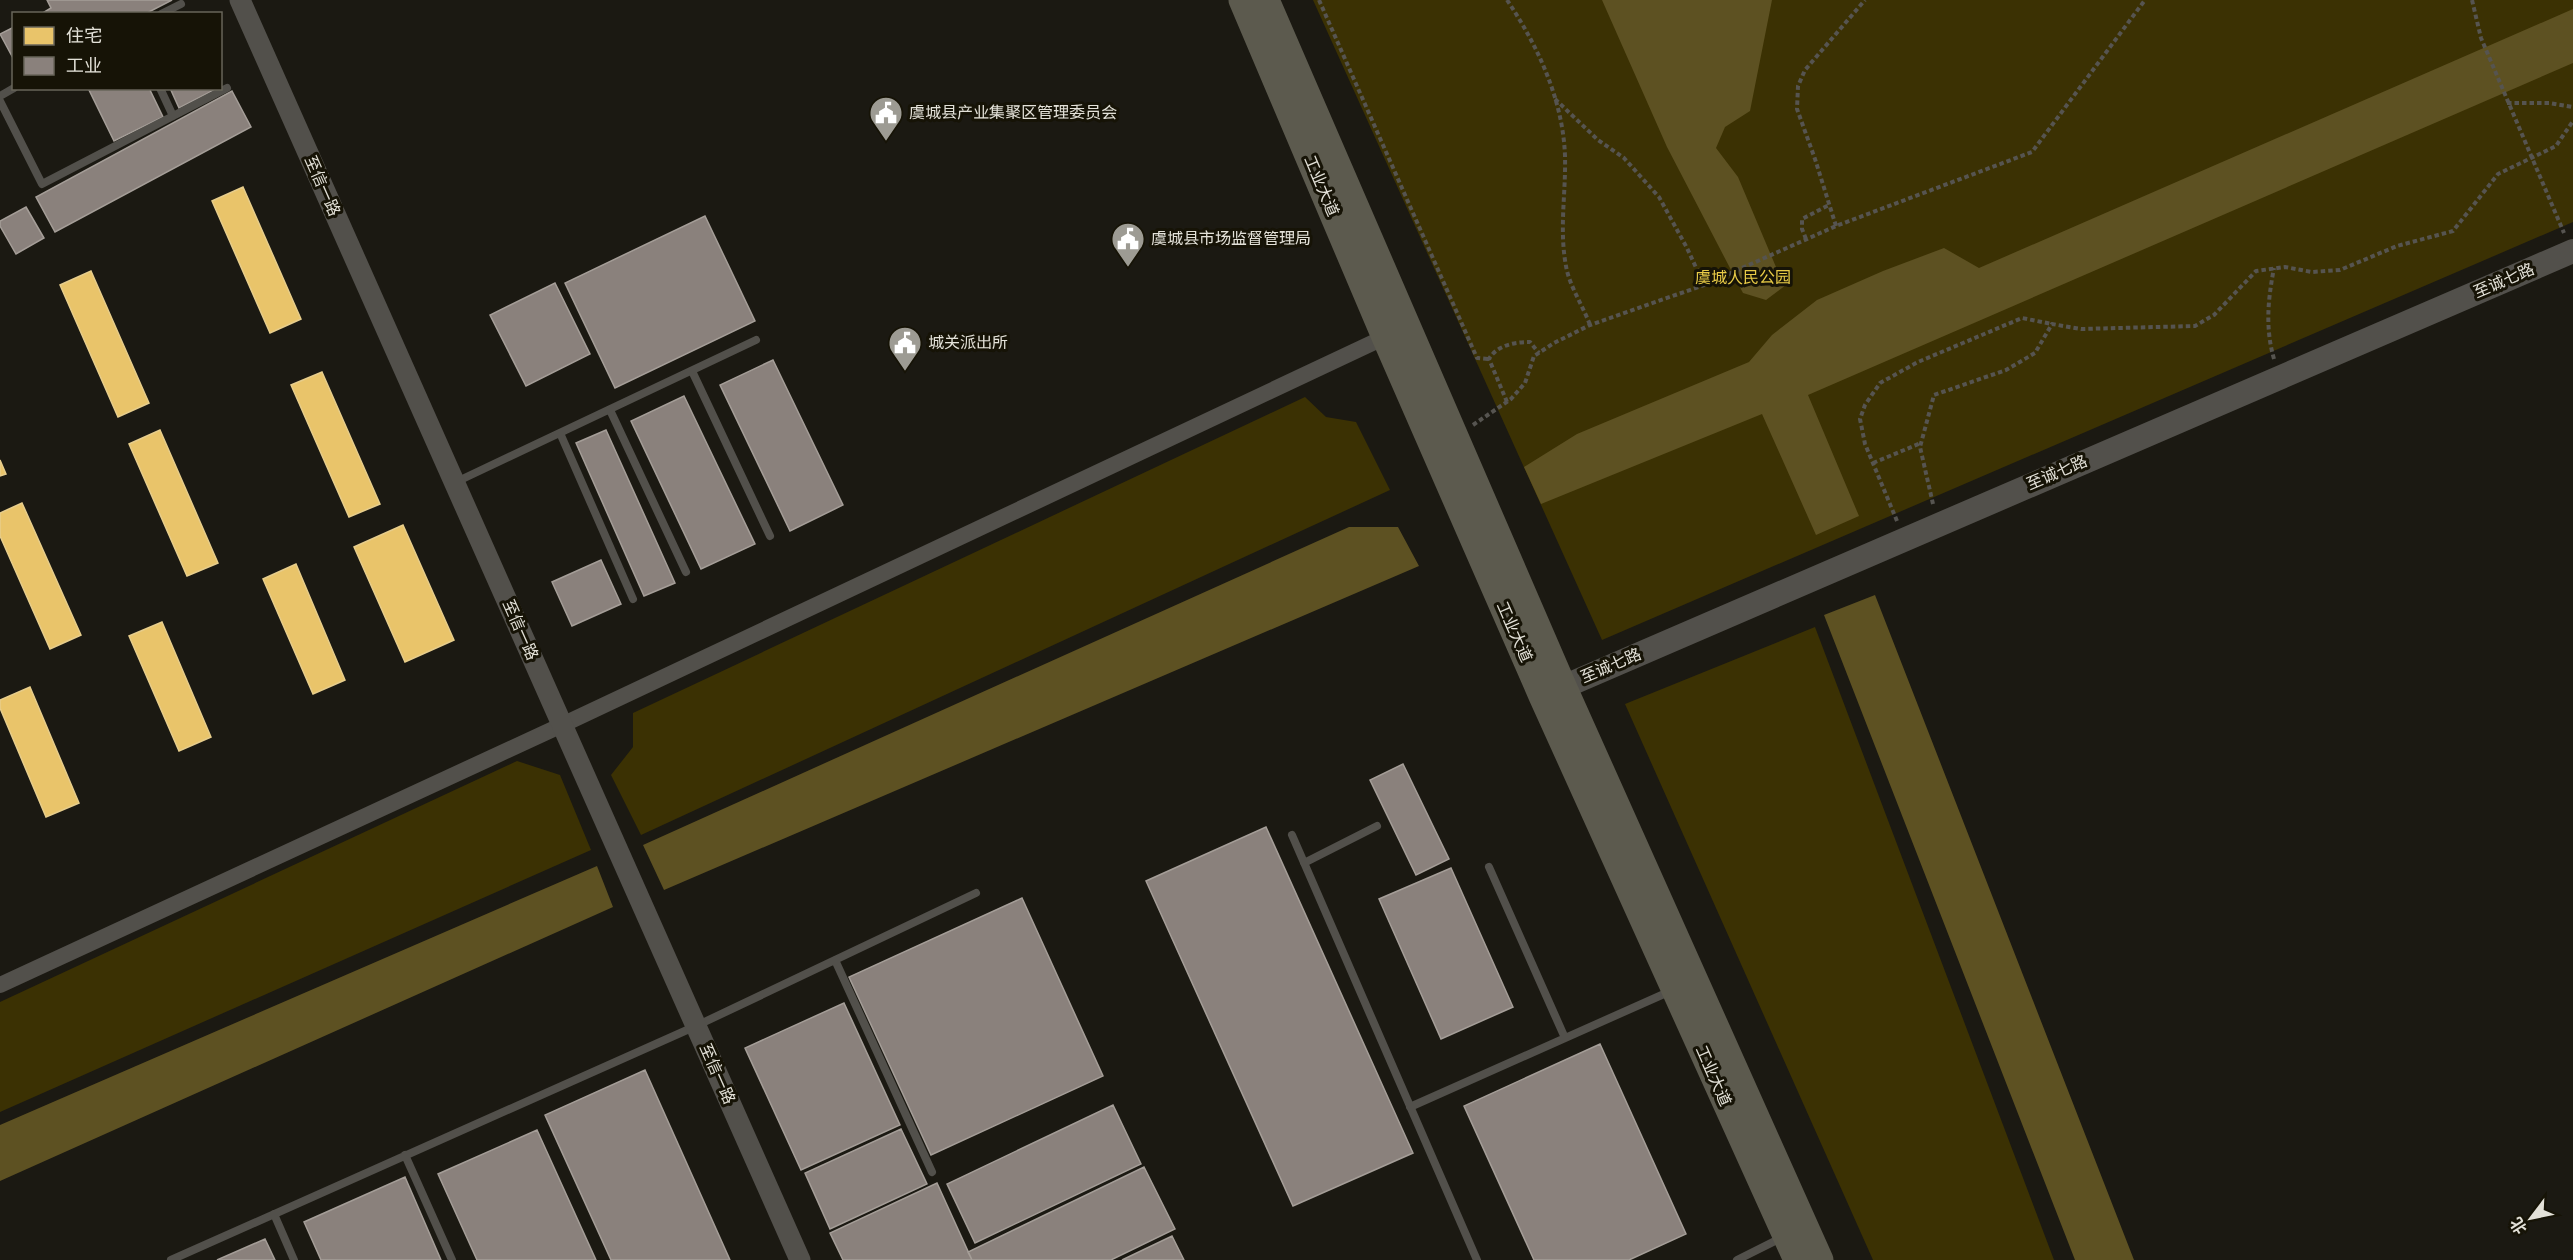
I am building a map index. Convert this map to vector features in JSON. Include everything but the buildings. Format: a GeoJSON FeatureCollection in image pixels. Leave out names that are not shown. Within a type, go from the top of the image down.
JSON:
{"type":"FeatureCollection","features":[{"type":"Feature","properties":{"kind":"main road","name":"工业大道"},"geometry":{"type":"LineString","coordinates":[[1242,0],[1385,337],[1553,691],[1796,1241],[1820,1260]]}},
{"type":"Feature","properties":{"kind":"main road"},"geometry":{"type":"LineString","coordinates":[[1266,0],[1455,436],[1553,691]]}},
{"type":"Feature","properties":{"kind":"main road","name":"至诚七路"},"geometry":{"type":"LineString","coordinates":[[1553,691],[2572,251]]}},
{"type":"Feature","properties":{"kind":"street","name":"至信一路"},"geometry":{"type":"LineString","coordinates":[[240,0],[800,1260]]}},
{"type":"Feature","properties":{"kind":"street"},"geometry":{"type":"LineString","coordinates":[[0,985],[562,725],[1385,337]]}},
{"type":"Feature","properties":{"kind":"lane"},"geometry":{"type":"LineString","coordinates":[[165,12],[181,4]]}},
{"type":"Feature","properties":{"kind":"lane"},"geometry":{"type":"LineString","coordinates":[[0,101],[42,184],[227,88]]}},
{"type":"Feature","properties":{"kind":"lane"},"geometry":{"type":"LineString","coordinates":[[161,90],[173,116]]}},
{"type":"Feature","properties":{"kind":"lane"},"geometry":{"type":"LineString","coordinates":[[454,483],[756,340]]}},
{"type":"Feature","properties":{"kind":"lane"},"geometry":{"type":"LineString","coordinates":[[692,371],[770,536]]}},
{"type":"Feature","properties":{"kind":"lane"},"geometry":{"type":"LineString","coordinates":[[610,410],[686,572]]}},
{"type":"Feature","properties":{"kind":"lane"},"geometry":{"type":"LineString","coordinates":[[560,433],[633,599]]}},
{"type":"Feature","properties":{"kind":"lane"},"geometry":{"type":"LineString","coordinates":[[1304,863],[1377,826]]}},
{"type":"Feature","properties":{"kind":"lane"},"geometry":{"type":"LineString","coordinates":[[1292,835],[1477,1260]]}},
{"type":"Feature","properties":{"kind":"lane"},"geometry":{"type":"LineString","coordinates":[[1489,867],[1565,1038]]}},
{"type":"Feature","properties":{"kind":"lane"},"geometry":{"type":"LineString","coordinates":[[171,1260],[696,1026],[976,893]]}},
{"type":"Feature","properties":{"kind":"lane"},"geometry":{"type":"LineString","coordinates":[[835,960],[932,1172]]}},
{"type":"Feature","properties":{"kind":"lane"},"geometry":{"type":"LineString","coordinates":[[1410,1107],[1684,984]]}},
{"type":"Feature","properties":{"kind":"lane"},"geometry":{"type":"LineString","coordinates":[[405,1155],[452,1260]]}},
{"type":"Feature","properties":{"kind":"lane"},"geometry":{"type":"LineString","coordinates":[[274,1214],[294,1260]]}},
{"type":"Feature","properties":{"kind":"lane"},"geometry":{"type":"LineString","coordinates":[[1737,1260],[1796,1241]]}},
{"type":"Feature","properties":{"kind":"path"},"geometry":{"type":"LineString","coordinates":[[1318,0],[1477,358],[1489,359]]}},
{"type":"Feature","properties":{"kind":"path"},"geometry":{"type":"LineString","coordinates":[[1507,0],[1540,54],[1554,99],[1565,155],[1562,229],[1566,268],[1590,325]]}},
{"type":"Feature","properties":{"kind":"path"},"geometry":{"type":"LineString","coordinates":[[1836,226],[1797,109],[1798,86],[1805,70],[1865,0]]}},
{"type":"Feature","properties":{"kind":"path"},"geometry":{"type":"LineString","coordinates":[[1455,436],[1508,402],[1525,383],[1534,356],[1590,325],[1704,285],[1836,226],[2032,152],[2145,0]]}},
{"type":"Feature","properties":{"kind":"path"},"geometry":{"type":"LineString","coordinates":[[2472,0],[2481,38],[2572,251]]}},
{"type":"Feature","properties":{"kind":"path"},"geometry":{"type":"LineString","coordinates":[[1554,99],[1598,140],[1624,158],[1659,197],[1688,248],[1704,285]]}},
{"type":"Feature","properties":{"kind":"path"},"geometry":{"type":"LineString","coordinates":[[2507,103],[2549,103],[2573,107]]}},
{"type":"Feature","properties":{"kind":"path"},"geometry":{"type":"LineString","coordinates":[[1904,540],[1874,463],[1864,444],[1860,419],[1865,405],[1880,382],[1918,362],[2022,318],[2081,329],[2195,326],[2214,315],[2256,271],[2285,267],[2312,272],[2340,270],[2397,246],[2452,231],[2498,174],[2556,146],[2573,121]]}},
{"type":"Feature","properties":{"kind":"path"},"geometry":{"type":"LineString","coordinates":[[1806,239],[1802,229],[1802,219],[1829,206]]}},
{"type":"Feature","properties":{"kind":"path"},"geometry":{"type":"LineString","coordinates":[[2274,268],[2267,302],[2270,344],[2278,378]]}},
{"type":"Feature","properties":{"kind":"path"},"geometry":{"type":"LineString","coordinates":[[1938,525],[1923,466],[1921,442],[1934,395],[2006,370],[2035,353],[2052,324]]}},
{"type":"Feature","properties":{"kind":"path"},"geometry":{"type":"LineString","coordinates":[[1489,359],[1493,352],[1516,342],[1530,342],[1539,353]]}},
{"type":"Feature","properties":{"kind":"path"},"geometry":{"type":"LineString","coordinates":[[1489,359],[1508,402]]}},
{"type":"Feature","properties":{"kind":"path"},"geometry":{"type":"LineString","coordinates":[[1874,463],[1921,442]]}},
{"type":"Feature","properties":{"kind":"green space","name":"虞城人民公园"},"geometry":{"type":"Polygon","coordinates":[[[1313,0],[2573,0],[2573,222],[1602,640],[1313,0]]]}},
{"type":"Feature","properties":{"kind":"green space"},"geometry":{"type":"Polygon","coordinates":[[[1305,397],[1326,417],[1356,422],[1390,490],[641,835],[611,775],[633,747],[633,713],[1305,397]]]}},
{"type":"Feature","properties":{"kind":"green space"},"geometry":{"type":"Polygon","coordinates":[[[1815,627],[2054,1260],[1873,1260],[1625,704],[1815,627]]]}},
{"type":"Feature","properties":{"kind":"green space"},"geometry":{"type":"Polygon","coordinates":[[[517,761],[560,775],[591,850],[0,1112],[0,1002],[517,761]]]}},
{"type":"Feature","properties":{"kind":"shaded area"},"geometry":{"type":"Polygon","coordinates":[[[1602,0],[1772,0],[1750,111],[1725,127],[1716,148],[1738,177],[1776,267],[1786,285],[1766,300],[1743,293],[1667,147],[1602,0]]]}},
{"type":"Feature","properties":{"kind":"shaded area"},"geometry":{"type":"Polygon","coordinates":[[[2573,9],[2573,63],[1808,395],[1859,516],[1816,535],[1762,414],[1541,504],[1524,467],[1577,434],[1749,362],[1772,335],[1817,300],[1883,271],[1944,248],[1979,268],[2573,9]]]}},
{"type":"Feature","properties":{"kind":"shaded area"},"geometry":{"type":"Polygon","coordinates":[[[1349,527],[1398,527],[1419,566],[664,890],[643,845],[1349,527]]]}},
{"type":"Feature","properties":{"kind":"shaded area"},"geometry":{"type":"Polygon","coordinates":[[[1875,595],[2134,1260],[2075,1260],[1824,615],[1875,595]]]}},
{"type":"Feature","properties":{"kind":"shaded area"},"geometry":{"type":"Polygon","coordinates":[[[597,866],[613,907],[0,1181],[0,1125],[597,866]]]}},
{"type":"Feature","properties":{"kind":"place","name":"虞城县产业集聚区管理委员会"},"geometry":{"type":"Point","coordinates":[886,142]}},
{"type":"Feature","properties":{"kind":"place","name":"虞城县市场监督管理局"},"geometry":{"type":"Point","coordinates":[1128,268]}},
{"type":"Feature","properties":{"kind":"place","name":"城关派出所"},"geometry":{"type":"Point","coordinates":[905,372]}}]}
